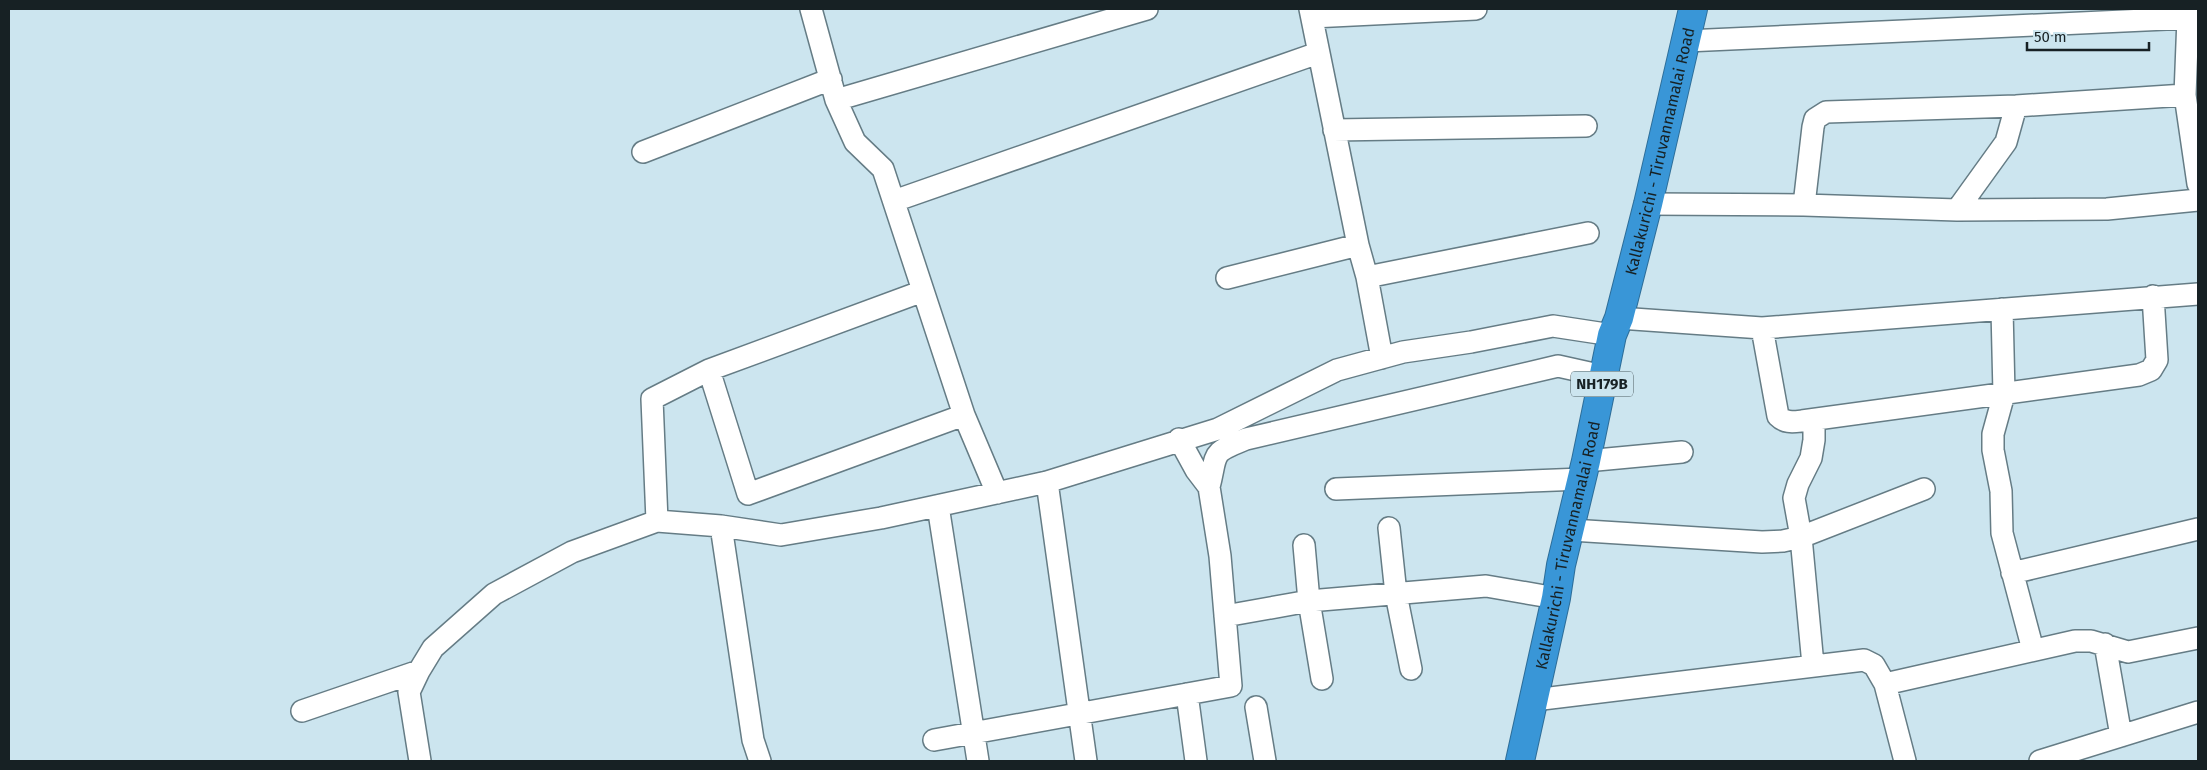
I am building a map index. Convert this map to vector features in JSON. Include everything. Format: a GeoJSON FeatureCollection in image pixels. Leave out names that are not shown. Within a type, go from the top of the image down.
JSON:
{"type":"FeatureCollection","features":[{"type":"Feature","properties":{"kind":"highway","name":"Kallakurichi - Tiruvannamalai Road"},"geometry":{"type":"LineString","coordinates":[[1520,761],[1603,376],[1648,204],[1693,9]]}},
{"type":"Feature","properties":{"kind":"street"},"geometry":{"type":"LineString","coordinates":[[811,9],[836,100],[855,142],[883,169],[964,415],[997,493]]}},
{"type":"Feature","properties":{"kind":"street"},"geometry":{"type":"LineString","coordinates":[[836,100],[1147,9]]}},
{"type":"Feature","properties":{"kind":"street"},"geometry":{"type":"LineString","coordinates":[[1382,358],[1367,276],[1358,245],[1311,13],[1476,9]]}},
{"type":"Feature","properties":{"kind":"street"},"geometry":{"type":"LineString","coordinates":[[1686,41],[2189,14],[2185,95],[2198,184]]}},
{"type":"Feature","properties":{"kind":"street"},"geometry":{"type":"LineString","coordinates":[[894,201],[1318,52]]}},
{"type":"Feature","properties":{"kind":"street"},"geometry":{"type":"LineString","coordinates":[[643,152],[831,79]]}},
{"type":"Feature","properties":{"kind":"street"},"geometry":{"type":"LineString","coordinates":[[1804,205],[1813,127],[1819,115],[1833,111],[2016,106],[2185,95]]}},
{"type":"Feature","properties":{"kind":"street"},"geometry":{"type":"LineString","coordinates":[[1957,210],[2006,142],[2016,106]]}},
{"type":"Feature","properties":{"kind":"street"},"geometry":{"type":"LineString","coordinates":[[1334,130],[1586,126]]}},
{"type":"Feature","properties":{"kind":"street"},"geometry":{"type":"LineString","coordinates":[[1648,204],[1804,205],[1957,210],[2107,209],[2198,200]]}},
{"type":"Feature","properties":{"kind":"street"},"geometry":{"type":"LineString","coordinates":[[1367,276],[1588,233]]}},
{"type":"Feature","properties":{"kind":"street"},"geometry":{"type":"LineString","coordinates":[[1227,278],[1358,245]]}},
{"type":"Feature","properties":{"kind":"street"},"geometry":{"type":"LineString","coordinates":[[657,521],[652,399],[709,370],[923,291]]}},
{"type":"Feature","properties":{"kind":"street"},"geometry":{"type":"LineString","coordinates":[[420,761],[409,692],[419,671],[434,648],[494,594],[572,552],[657,521],[721,526],[780,535],[881,518],[938,506],[1047,482],[1179,439],[1218,429],[1337,370],[1403,352],[1471,342],[1553,326],[1762,328],[2153,296],[2198,294]]}},
{"type":"Feature","properties":{"kind":"street"},"geometry":{"type":"LineString","coordinates":[[1762,328],[1778,416],[1790,422],[2140,375],[2152,370],[2155,366],[2157,355],[2153,296]]}},
{"type":"Feature","properties":{"kind":"street"},"geometry":{"type":"LineString","coordinates":[[2002,309],[2004,394],[1993,434],[1993,450],[2001,491],[2002,533],[2033,650]]}},
{"type":"Feature","properties":{"kind":"street"},"geometry":{"type":"LineString","coordinates":[[934,740],[1232,686],[1220,556],[1209,487],[1214,460],[1221,449],[1246,439],[1414,398],[1558,366],[1603,376]]}},
{"type":"Feature","properties":{"kind":"street"},"geometry":{"type":"LineString","coordinates":[[709,370],[748,494],[964,415]]}},
{"type":"Feature","properties":{"kind":"street"},"geometry":{"type":"LineString","coordinates":[[1813,665],[1801,537],[1794,498],[1798,484],[1811,458],[1814,440],[1814,420]]}},
{"type":"Feature","properties":{"kind":"street"},"geometry":{"type":"LineString","coordinates":[[1179,439],[1196,470],[1209,487]]}},
{"type":"Feature","properties":{"kind":"street"},"geometry":{"type":"LineString","coordinates":[[1336,489],[1584,470],[1682,452]]}},
{"type":"Feature","properties":{"kind":"street"},"geometry":{"type":"LineString","coordinates":[[1047,482],[1086,761]]}},
{"type":"Feature","properties":{"kind":"street"},"geometry":{"type":"LineString","coordinates":[[1571,530],[1762,542],[1783,541],[1801,537],[1924,489]]}},
{"type":"Feature","properties":{"kind":"street"},"geometry":{"type":"LineString","coordinates":[[938,506],[978,761]]}},
{"type":"Feature","properties":{"kind":"street"},"geometry":{"type":"LineString","coordinates":[[721,526],[753,740],[760,761]]}},
{"type":"Feature","properties":{"kind":"street"},"geometry":{"type":"LineString","coordinates":[[1389,528],[1396,594],[1411,669]]}},
{"type":"Feature","properties":{"kind":"street"},"geometry":{"type":"LineString","coordinates":[[2012,573],[2198,529]]}},
{"type":"Feature","properties":{"kind":"street"},"geometry":{"type":"LineString","coordinates":[[1304,545],[1309,601],[1322,679]]}},
{"type":"Feature","properties":{"kind":"street"},"geometry":{"type":"LineString","coordinates":[[1225,616],[1309,601],[1486,586],[1556,598]]}},
{"type":"Feature","properties":{"kind":"street"},"geometry":{"type":"LineString","coordinates":[[1885,684],[2075,641],[2105,644],[2116,649],[2136,651],[2198,638]]}},
{"type":"Feature","properties":{"kind":"street"},"geometry":{"type":"LineString","coordinates":[[2105,644],[2121,736]]}},
{"type":"Feature","properties":{"kind":"street"},"geometry":{"type":"LineString","coordinates":[[1534,700],[1864,660],[1874,665],[1885,684],[1905,761]]}},
{"type":"Feature","properties":{"kind":"street"},"geometry":{"type":"LineString","coordinates":[[302,711],[419,671]]}},
{"type":"Feature","properties":{"kind":"street"},"geometry":{"type":"LineString","coordinates":[[1187,694],[1196,761]]}},
{"type":"Feature","properties":{"kind":"street"},"geometry":{"type":"LineString","coordinates":[[1256,707],[1265,761]]}},
{"type":"Feature","properties":{"kind":"street"},"geometry":{"type":"LineString","coordinates":[[2040,761],[2198,712]]}}]}
